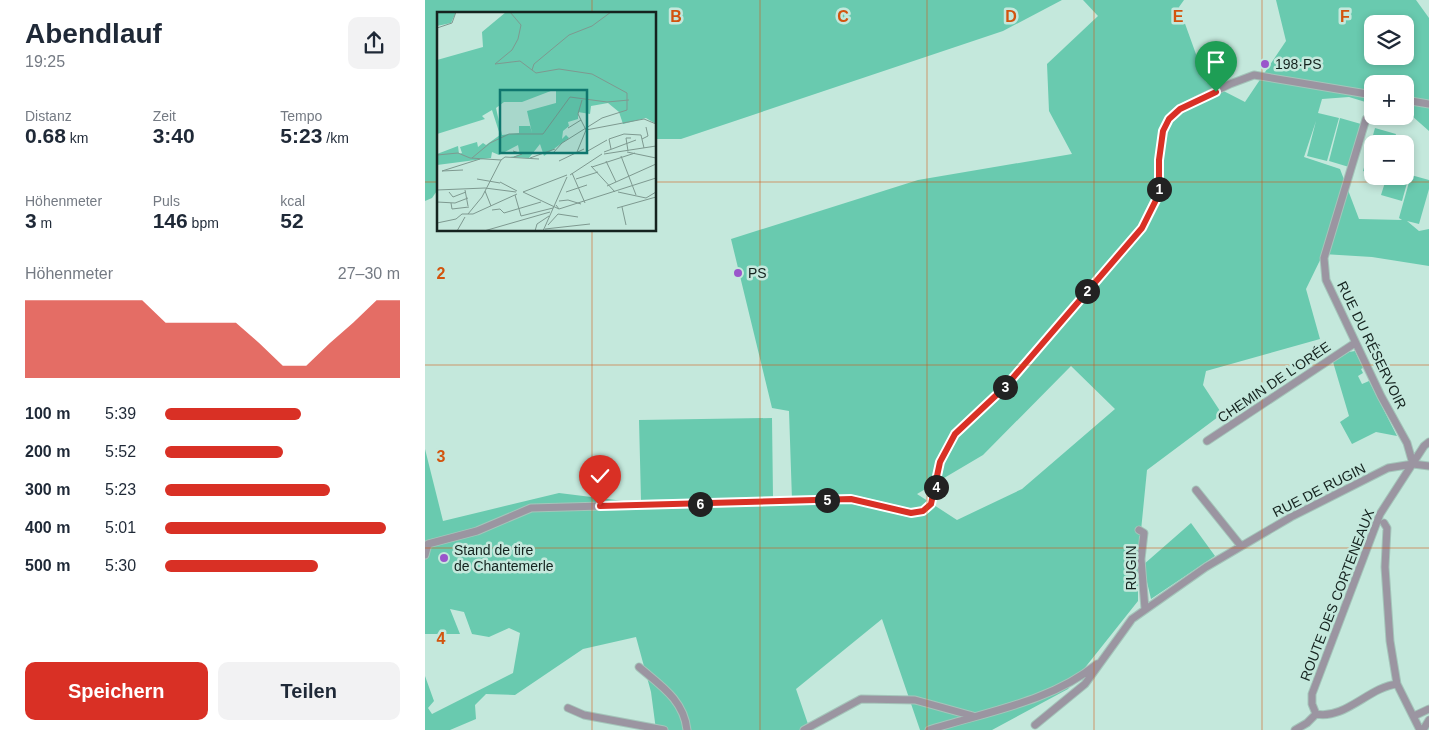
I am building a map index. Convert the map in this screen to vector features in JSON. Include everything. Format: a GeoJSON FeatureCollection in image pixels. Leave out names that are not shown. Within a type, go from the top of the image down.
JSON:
{"type":"FeatureCollection","features":[{"type":"Feature","properties":{"kind":"street"},"geometry":{"type":"LineString","coordinates":[[425,555],[428,544],[477,531],[531,508],[851,499],[911,513],[923,511],[931,504],[940,462],[955,434],[1005,387],[1142,228],[1159,194],[1159,160],[1163,131],[1169,119],[1180,109],[1197,100],[1229,84],[1254,76],[1364,94]]}},
{"type":"Feature","properties":{"kind":"street"},"geometry":{"type":"LineString","coordinates":[[1414,102],[1429,104]]}},
{"type":"Feature","properties":{"kind":"street","name":"RUE DU RÉSERVOIR"},"geometry":{"type":"LineString","coordinates":[[1364,125],[1324,258],[1327,280],[1355,343],[1407,443],[1413,464]]}},
{"type":"Feature","properties":{"kind":"street","name":"CHEMIN DE L'ORÉE"},"geometry":{"type":"LineString","coordinates":[[1207,441],[1355,343]]}},
{"type":"Feature","properties":{"kind":"street","name":"ROUTE DES CORTENEAUX"},"geometry":{"type":"LineString","coordinates":[[1316,714],[1312,704],[1312,694],[1380,514],[1424,446],[1429,442]]}},
{"type":"Feature","properties":{"kind":"street","name":"RUE DE RUGIN"},"geometry":{"type":"LineString","coordinates":[[1035,725],[1085,684],[1126,626],[1145,610],[1206,567],[1291,517],[1388,468],[1413,464],[1429,466]]}},
{"type":"Feature","properties":{"kind":"street"},"geometry":{"type":"LineString","coordinates":[[1196,490],[1241,546]]}},
{"type":"Feature","properties":{"kind":"street"},"geometry":{"type":"LineString","coordinates":[[1384,523],[1387,528],[1385,566],[1389,634],[1397,684],[1422,730],[1429,720]]}},
{"type":"Feature","properties":{"kind":"street","name":"RUGIN"},"geometry":{"type":"LineString","coordinates":[[1139,530],[1144,533],[1141,559],[1145,610]]}},
{"type":"Feature","properties":{"kind":"street","name":"RUE DE RUGIN"},"geometry":{"type":"LineString","coordinates":[[929,730],[1033,698],[1068,685],[1101,661]]}},
{"type":"Feature","properties":{"kind":"street"},"geometry":{"type":"LineString","coordinates":[[639,667],[675,698],[686,716],[687,730]]}},
{"type":"Feature","properties":{"kind":"street"},"geometry":{"type":"LineString","coordinates":[[1295,730],[1307,723],[1316,714],[1326,716],[1380,689],[1397,684]]}},
{"type":"Feature","properties":{"kind":"street"},"geometry":{"type":"LineString","coordinates":[[804,730],[861,699],[915,700],[974,716]]}},
{"type":"Feature","properties":{"kind":"street"},"geometry":{"type":"LineString","coordinates":[[568,708],[584,715],[664,730]]}},
{"type":"Feature","properties":{"kind":"street"},"geometry":{"type":"LineString","coordinates":[[1414,716],[1429,709]]}},
{"type":"Feature","properties":{"kind":"green space"},"geometry":{"type":"Polygon","coordinates":[[[425,0],[1062,0],[1003,31],[681,139],[656,139],[656,12],[437,12],[437,191],[432,198],[425,201],[425,0]]]}},
{"type":"Feature","properties":{"kind":"green space"},"geometry":{"type":"Polygon","coordinates":[[[1083,0],[1184,0],[1179,7],[1206,82],[1245,102],[1286,41],[1276,0],[1416,0],[1429,18],[1429,131],[1414,118],[1414,75],[1364,75],[1364,102],[1349,97],[1322,99],[1318,113],[1339,118],[1327,161],[1307,156],[1316,121],[1304,157],[1340,169],[1359,219],[1402,220],[1399,218],[1408,185],[1414,185],[1414,176],[1429,180],[1429,189],[1419,224],[1407,221],[1419,231],[1429,229],[1429,266],[1372,257],[1323,254],[1306,289],[1320,339],[1206,371],[1203,385],[1222,414],[1147,470],[1138,561],[1138,601],[1068,689],[992,730],[920,730],[882,619],[796,689],[810,730],[656,730],[651,692],[636,637],[583,649],[515,695],[486,694],[475,705],[476,719],[450,730],[425,730],[425,676],[434,701],[428,708],[432,714],[513,673],[520,633],[509,628],[489,637],[472,634],[464,612],[450,609],[460,634],[425,634],[425,449],[443,521],[559,493],[640,503],[792,500],[789,411],[772,408],[731,239],[918,180],[1072,154],[1049,111],[1047,64],[1098,16],[1083,0]],[[1071,366],[983,455],[917,494],[957,520],[1022,489],[1115,409],[1071,366]]]}},
{"type":"Feature","properties":{"kind":"green space"},"geometry":{"type":"Polygon","coordinates":[[[1340,118],[1361,124],[1349,167],[1329,161],[1340,118]]]}},
{"type":"Feature","properties":{"kind":"green space"},"geometry":{"type":"Polygon","coordinates":[[[1375,128],[1396,134],[1396,135],[1373,135],[1375,128]]]}},
{"type":"Feature","properties":{"kind":"green space"},"geometry":{"type":"Polygon","coordinates":[[[1384,185],[1406,185],[1402,201],[1381,195],[1384,185]]]}},
{"type":"Feature","properties":{"kind":"green space"},"geometry":{"type":"Polygon","coordinates":[[[1355,351],[1363,368],[1361,369],[1363,373],[1358,376],[1362,384],[1369,381],[1397,436],[1376,432],[1352,444],[1340,422],[1349,416],[1333,362],[1349,352],[1355,351]]]}},
{"type":"Feature","properties":{"kind":"green space"},"geometry":{"type":"Polygon","coordinates":[[[772,418],[773,498],[641,500],[639,420],[772,418]]]}},
{"type":"Feature","properties":{"kind":"green space"},"geometry":{"type":"Polygon","coordinates":[[[1191,523],[1215,556],[1151,599],[1143,565],[1191,523]]]}},
{"type":"Feature","properties":{"kind":"place","name":"198·PS"},"geometry":{"type":"Point","coordinates":[1265,64]}},
{"type":"Feature","properties":{"kind":"place","name":"PS"},"geometry":{"type":"Point","coordinates":[738,273]}},
{"type":"Feature","properties":{"kind":"place","name":"Stand de tire de Chantemerle"},"geometry":{"type":"Point","coordinates":[444,558]}},
{"type":"Feature","properties":{"kind":"route"},"geometry":{"type":"LineString","coordinates":[[600,506],[851,499],[911,513],[923,511],[931,504],[940,462],[955,434],[1005,387],[1142,228],[1159,194],[1159,160],[1163,131],[1169,119],[1180,109],[1216,92]]}}]}
